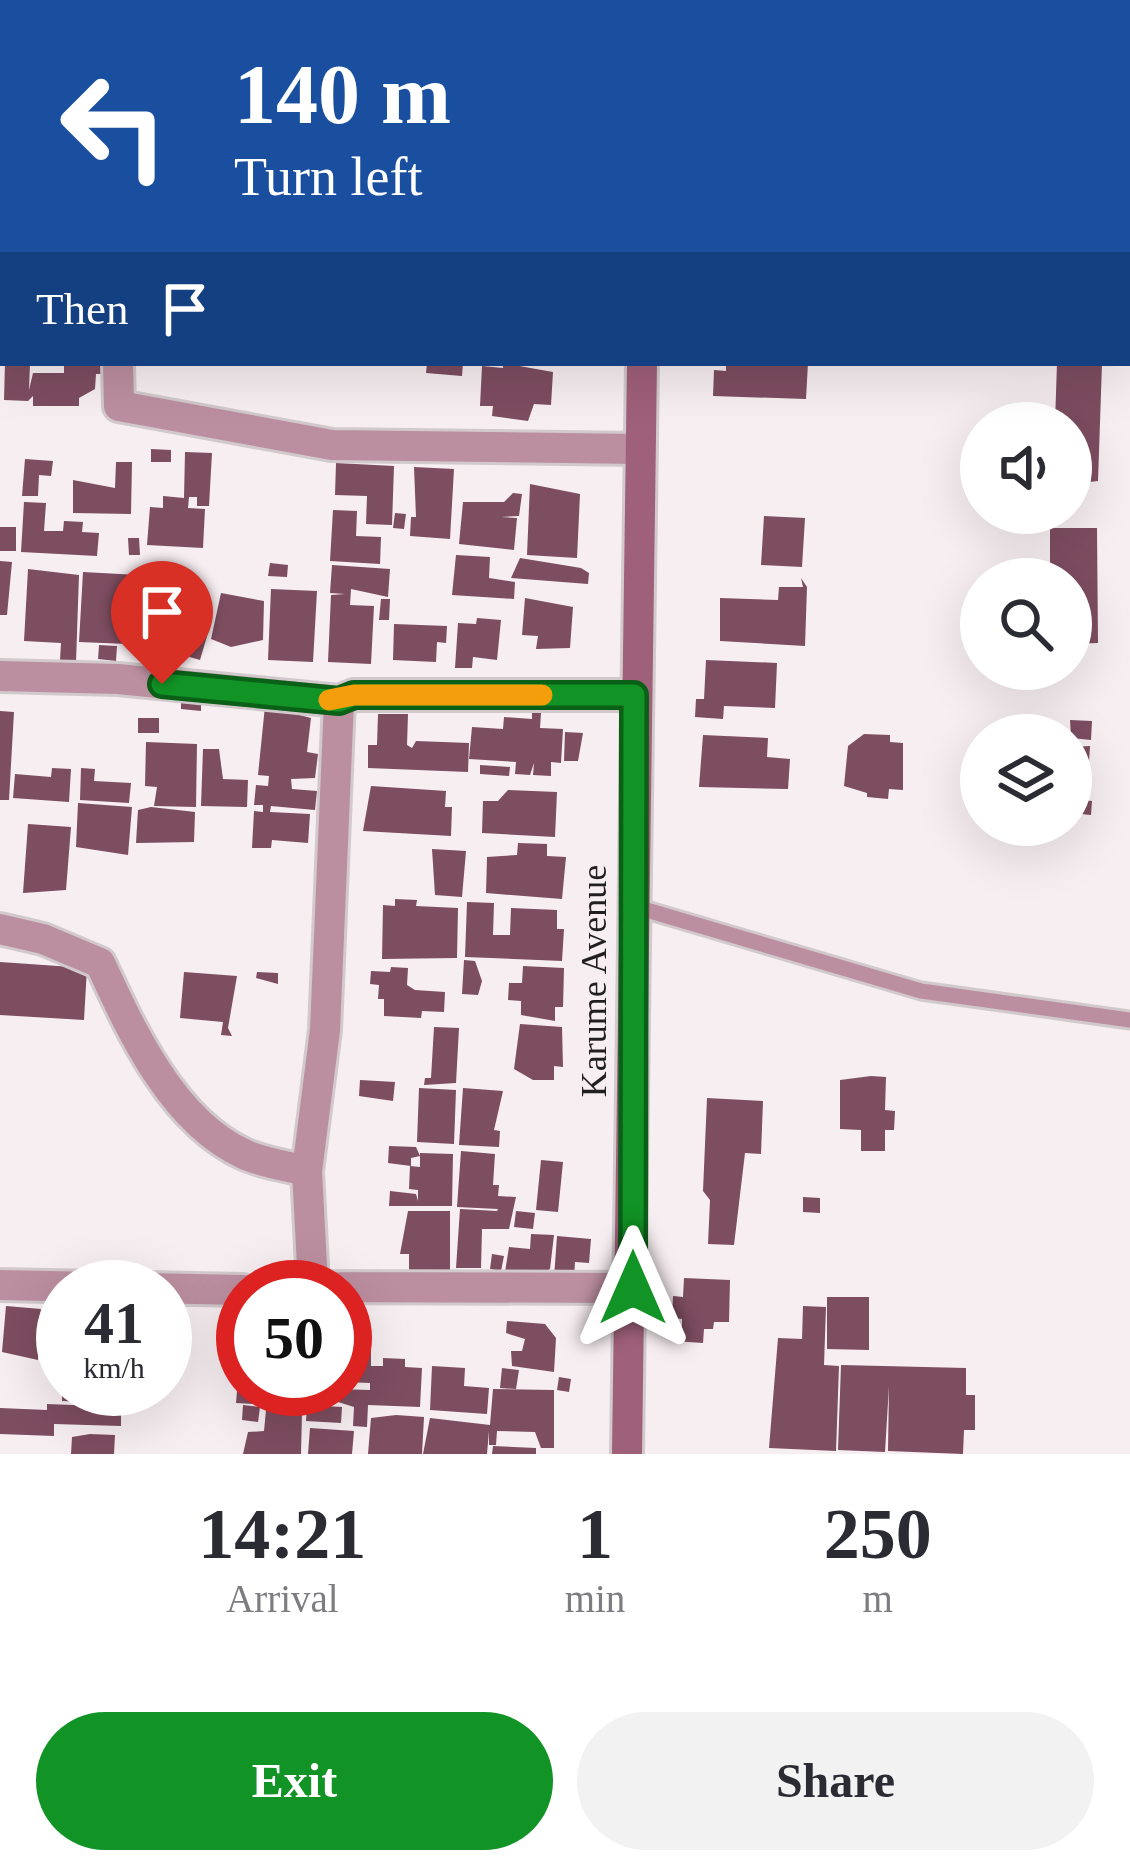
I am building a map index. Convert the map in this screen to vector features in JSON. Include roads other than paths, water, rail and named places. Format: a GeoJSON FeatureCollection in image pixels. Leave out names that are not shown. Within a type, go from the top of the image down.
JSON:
{"type":"FeatureCollection","features":[{"type":"Feature","properties":{"kind":"main road","name":"Karume Avenue"},"geometry":{"type":"LineString","coordinates":[[627,1454],[633,1288],[630,905],[642,366]]}},
{"type":"Feature","properties":{"kind":"street"},"geometry":{"type":"LineString","coordinates":[[118,366],[119,406],[332,445],[639,449]]}},
{"type":"Feature","properties":{"kind":"street"},"geometry":{"type":"LineString","coordinates":[[0,676],[118,680],[339,701],[354,695],[634,695]]}},
{"type":"Feature","properties":{"kind":"street"},"geometry":{"type":"LineString","coordinates":[[309,1260],[308,1171],[325,1030],[339,701]]}},
{"type":"Feature","properties":{"kind":"street"},"geometry":{"type":"LineString","coordinates":[[0,929],[43,939],[100,963],[137,1041],[196,1118],[243,1154],[308,1171]]}},
{"type":"Feature","properties":{"kind":"street"},"geometry":{"type":"LineString","coordinates":[[0,1286],[216,1290]]}},
{"type":"Feature","properties":{"kind":"street"},"geometry":{"type":"LineString","coordinates":[[372,1286],[633,1288]]}},
{"type":"Feature","properties":{"kind":"lane"},"geometry":{"type":"LineString","coordinates":[[630,905],[921,991],[1130,1019]]}}]}
